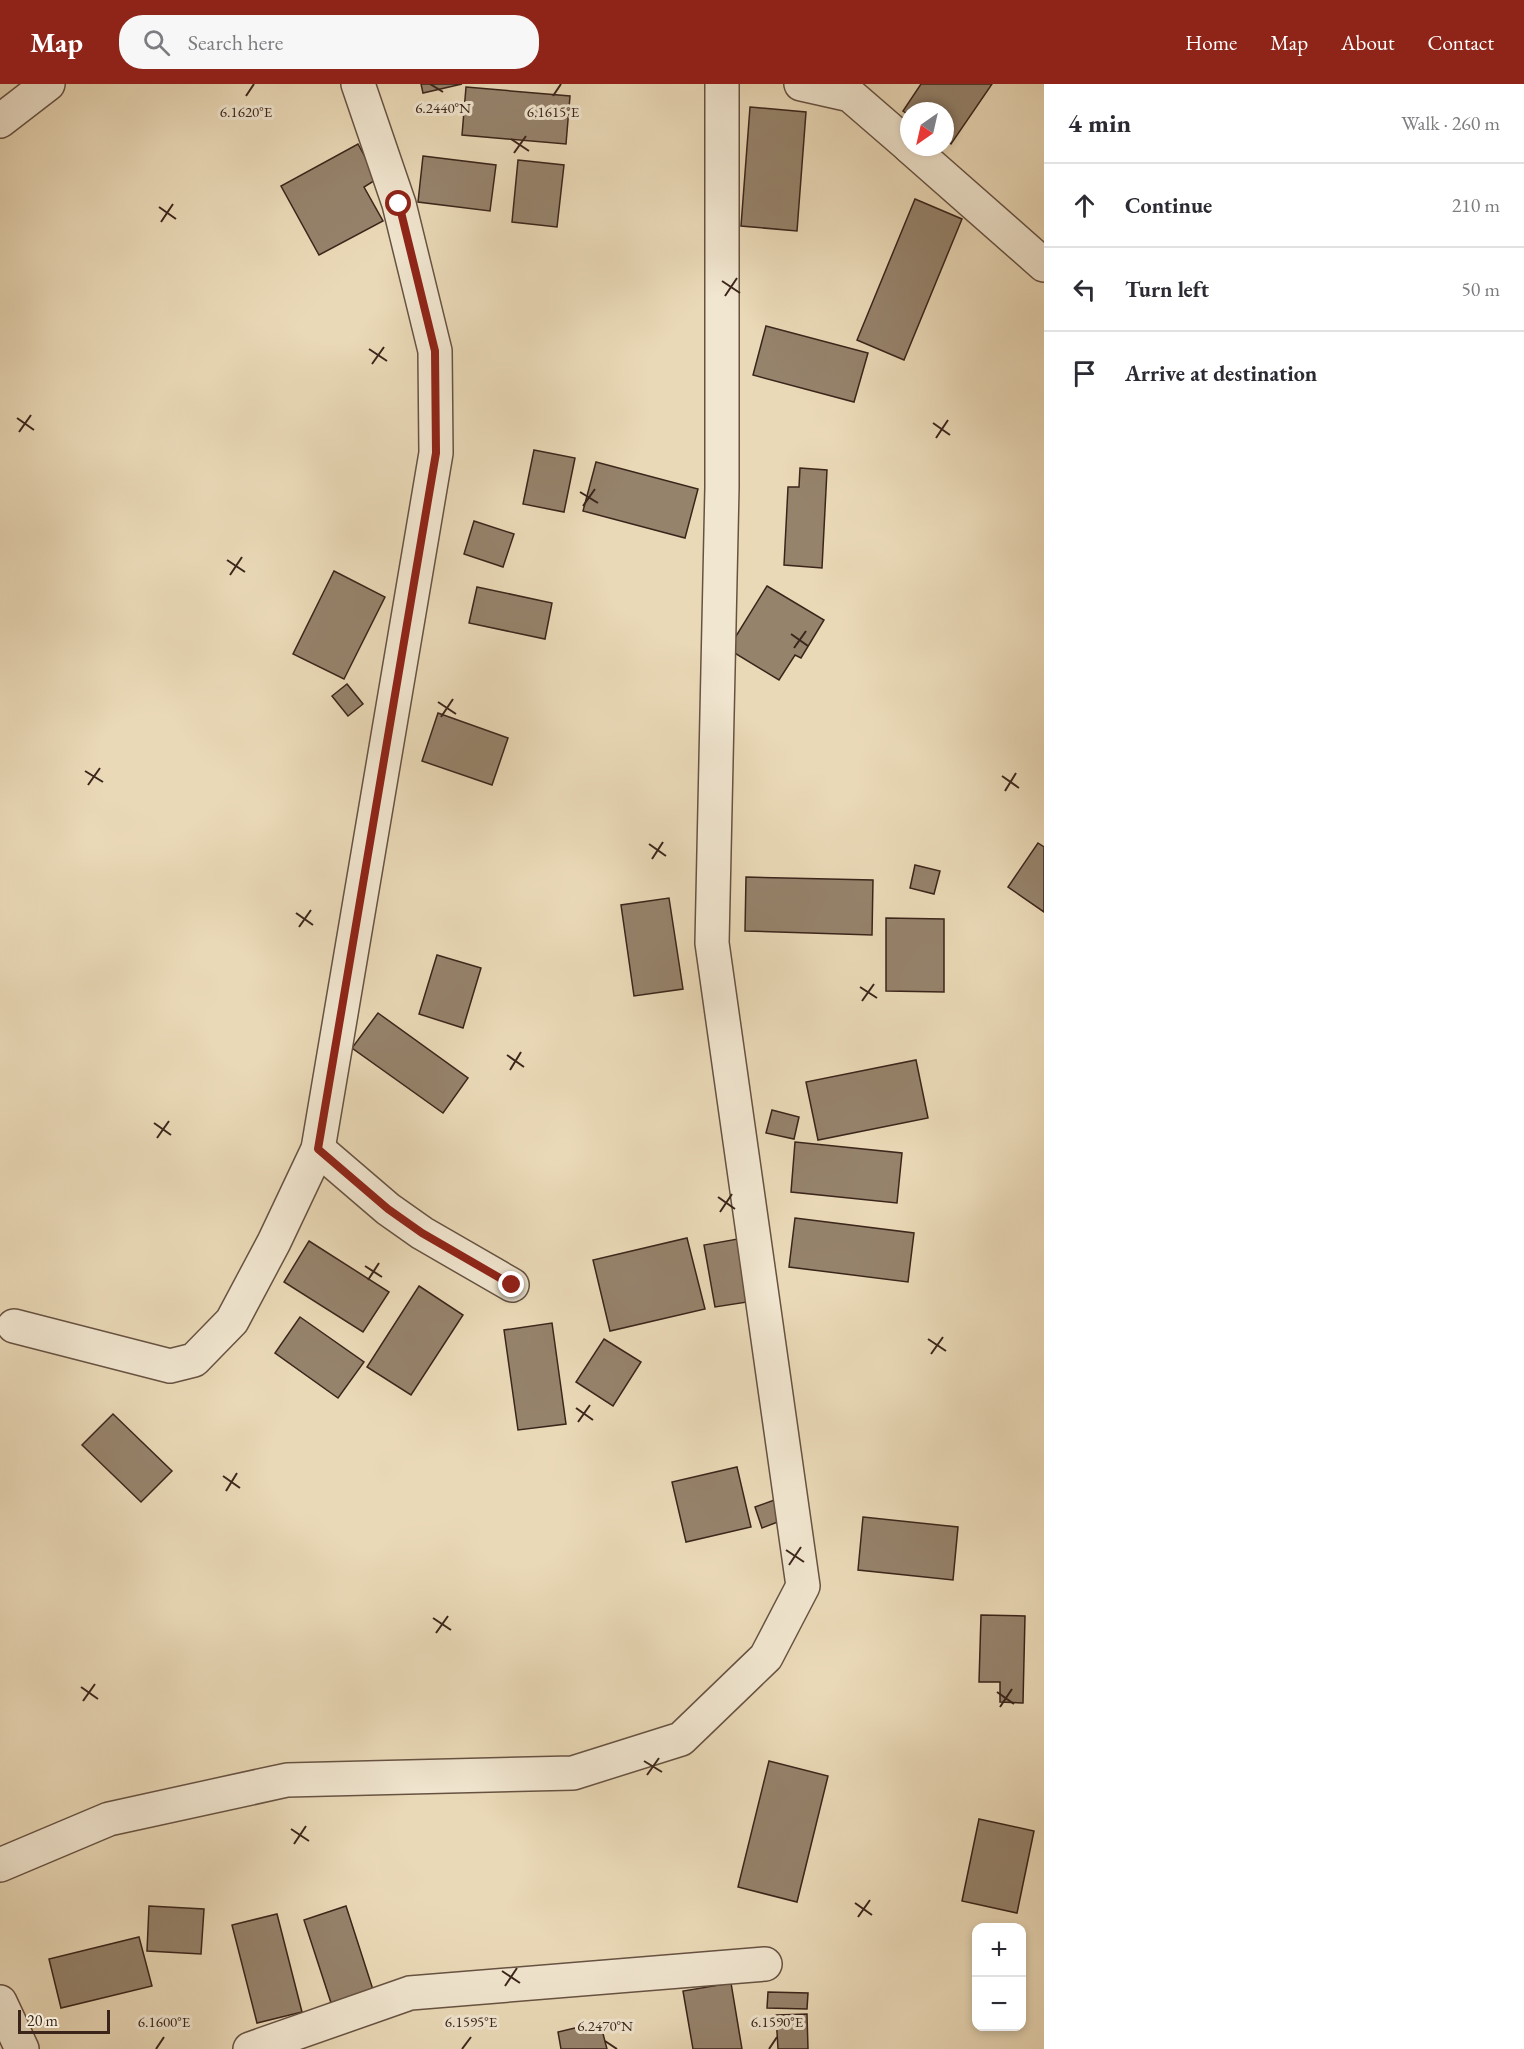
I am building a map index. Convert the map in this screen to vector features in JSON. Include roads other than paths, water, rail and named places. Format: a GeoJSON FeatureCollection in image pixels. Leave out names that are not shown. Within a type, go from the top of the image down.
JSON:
{"type":"FeatureCollection","features":[{"type":"Feature","properties":{"kind":"street"},"geometry":{"type":"LineString","coordinates":[[0,121],[48,84]]}},
{"type":"Feature","properties":{"kind":"street"},"geometry":{"type":"LineString","coordinates":[[14,1326],[170,1365],[195,1360],[232,1321],[274,1242],[318,1149],[436,453],[435,351],[399,204],[358,84]]}},
{"type":"Feature","properties":{"kind":"street"},"geometry":{"type":"LineString","coordinates":[[0,1865],[109,1819],[287,1780],[573,1773],[681,1739],[766,1657],[803,1586],[712,943],[722,487],[722,84]]}},
{"type":"Feature","properties":{"kind":"street"},"geometry":{"type":"LineString","coordinates":[[801,84],[854,89],[900,137]]}},
{"type":"Feature","properties":{"kind":"street"},"geometry":{"type":"LineString","coordinates":[[920,156],[1044,265]]}},
{"type":"Feature","properties":{"kind":"street"},"geometry":{"type":"LineString","coordinates":[[318,1149],[388,1209],[422,1233],[512,1285]]}},
{"type":"Feature","properties":{"kind":"street"},"geometry":{"type":"LineString","coordinates":[[250,2049],[410,1993],[765,1964]]}},
{"type":"Feature","properties":{"kind":"street"},"geometry":{"type":"LineString","coordinates":[[0,2002],[22,2049]]}}]}
